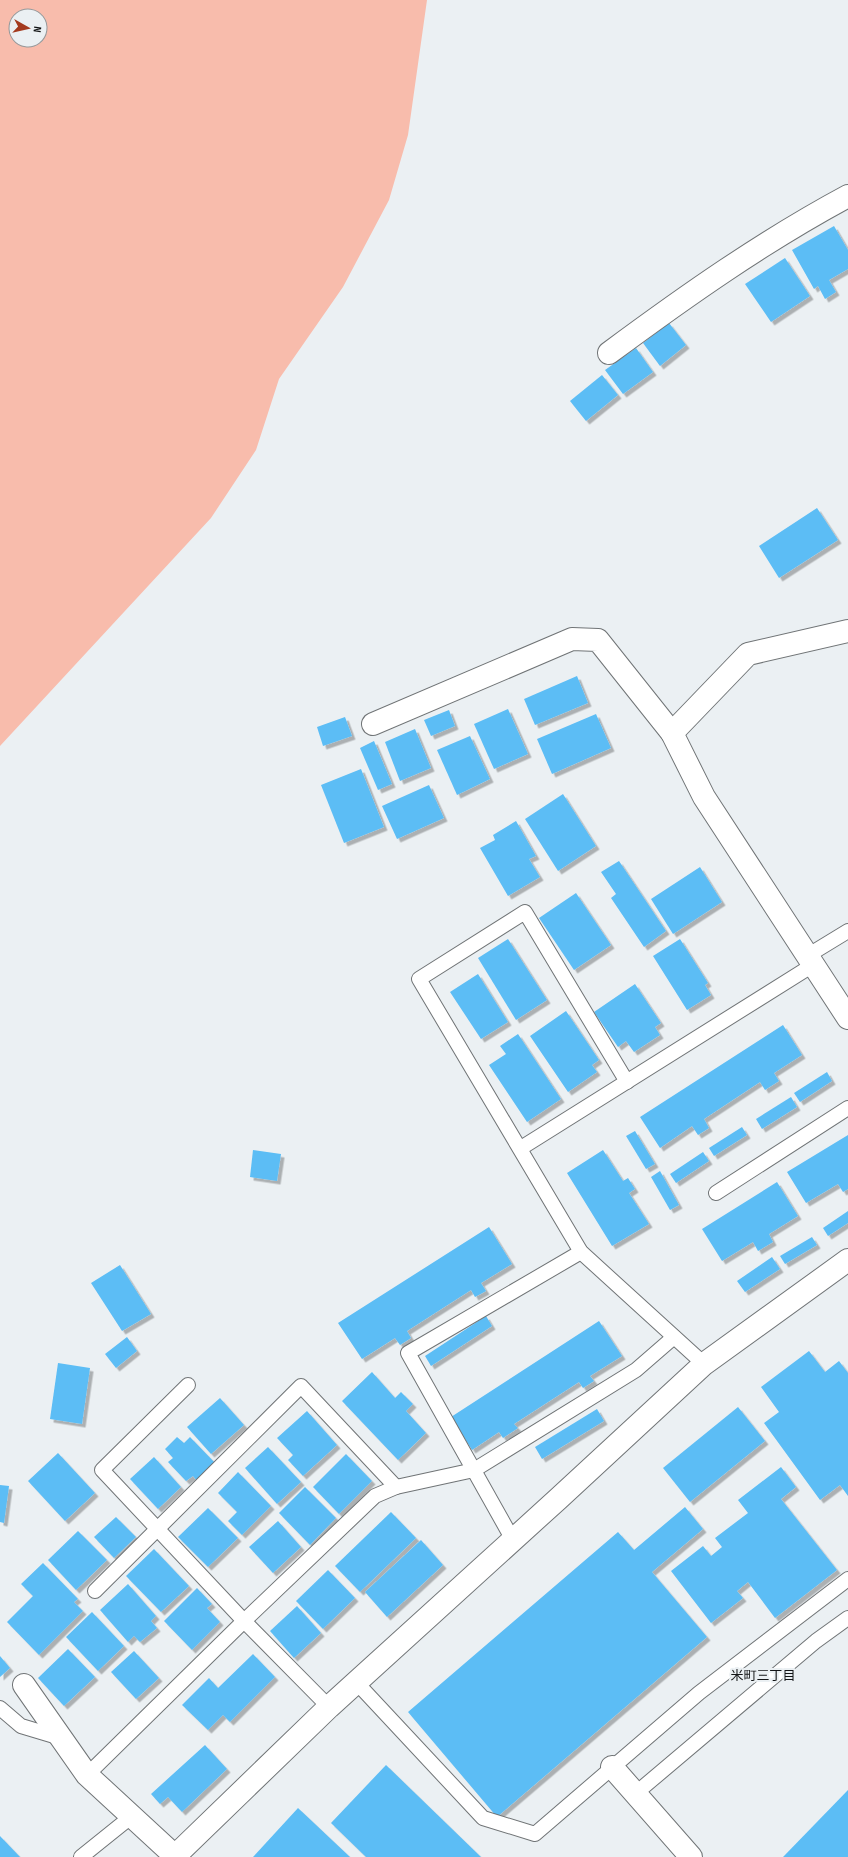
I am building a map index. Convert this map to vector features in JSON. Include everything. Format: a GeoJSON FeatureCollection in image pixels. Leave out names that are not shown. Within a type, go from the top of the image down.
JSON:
{"type":"FeatureCollection","features":[{"type":"Feature","properties":{"kind":"street"},"geometry":{"type":"LineString","coordinates":[[609,353],[684,298],[809,217],[848,196]]}},
{"type":"Feature","properties":{"kind":"street"},"geometry":{"type":"LineString","coordinates":[[672,733],[748,654],[848,631]]}},
{"type":"Feature","properties":{"kind":"street"},"geometry":{"type":"LineString","coordinates":[[373,724],[572,639],[598,640],[672,733],[704,798],[848,1018]]}},
{"type":"Feature","properties":{"kind":"street"},"geometry":{"type":"LineString","coordinates":[[24,1685],[87,1775],[176,1856],[329,1707],[704,1364],[848,1260]]}},
{"type":"Feature","properties":{"kind":"street"},"geometry":{"type":"LineString","coordinates":[[612,1767],[692,1857]]}},
{"type":"Feature","properties":{"kind":"lane"},"geometry":{"type":"LineString","coordinates":[[627,1082],[525,912],[418,979],[521,1148],[581,1252],[704,1364]]}},
{"type":"Feature","properties":{"kind":"lane"},"geometry":{"type":"LineString","coordinates":[[521,1148],[627,1082],[810,961],[848,931]]}},
{"type":"Feature","properties":{"kind":"lane"},"geometry":{"type":"LineString","coordinates":[[716,1193],[848,1108]]}},
{"type":"Feature","properties":{"kind":"lane"},"geometry":{"type":"LineString","coordinates":[[513,1540],[408,1353],[581,1252]]}},
{"type":"Feature","properties":{"kind":"lane"},"geometry":{"type":"LineString","coordinates":[[87,1775],[244,1621],[375,1496],[396,1487],[474,1470],[636,1370],[674,1337]]}},
{"type":"Feature","properties":{"kind":"lane"},"geometry":{"type":"LineString","coordinates":[[188,1385],[102,1470],[244,1621],[329,1707]]}},
{"type":"Feature","properties":{"kind":"lane"},"geometry":{"type":"LineString","coordinates":[[95,1591],[302,1386],[396,1487]]}},
{"type":"Feature","properties":{"kind":"lane"},"geometry":{"type":"LineString","coordinates":[[356,1682],[483,1818],[535,1834],[699,1693],[848,1579]]}},
{"type":"Feature","properties":{"kind":"lane"},"geometry":{"type":"LineString","coordinates":[[635,1794],[816,1642],[848,1618]]}},
{"type":"Feature","properties":{"kind":"lane"},"geometry":{"type":"LineString","coordinates":[[0,1708],[21,1726],[62,1739]]}},
{"type":"Feature","properties":{"kind":"lane"},"geometry":{"type":"LineString","coordinates":[[81,1857],[132,1816]]}},
{"type":"Feature","properties":{"kind":"shaded area"},"geometry":{"type":"Polygon","coordinates":[[[0,0],[427,0],[408,135],[389,200],[343,287],[279,379],[256,450],[211,518],[0,746],[0,0]]]}},
{"type":"Feature","properties":{"kind":"building"},"geometry":{"type":"Polygon","coordinates":[[[834,226],[848,250],[848,269],[829,280],[836,292],[825,299],[818,286],[814,289],[792,250],[834,226]]]}},
{"type":"Feature","properties":{"kind":"building"},"geometry":{"type":"Polygon","coordinates":[[[785,258],[810,296],[771,322],[745,284],[785,258]]]}},
{"type":"Feature","properties":{"kind":"building"},"geometry":{"type":"Polygon","coordinates":[[[669,323],[686,345],[660,366],[643,343],[669,323]]]}},
{"type":"Feature","properties":{"kind":"building"},"geometry":{"type":"Polygon","coordinates":[[[636,348],[653,372],[623,394],[605,370],[636,348]]]}},
{"type":"Feature","properties":{"kind":"building"},"geometry":{"type":"Polygon","coordinates":[[[602,375],[618,395],[586,421],[570,401],[602,375]]]}},
{"type":"Feature","properties":{"kind":"building"},"geometry":{"type":"Polygon","coordinates":[[[817,508],[838,540],[779,578],[759,546],[817,508]]]}},
{"type":"Feature","properties":{"kind":"building"},"geometry":{"type":"Polygon","coordinates":[[[577,676],[588,703],[535,725],[524,699],[577,676]]]}},
{"type":"Feature","properties":{"kind":"building"},"geometry":{"type":"Polygon","coordinates":[[[508,709],[528,754],[494,769],[474,724],[508,709]]]}},
{"type":"Feature","properties":{"kind":"building"},"geometry":{"type":"Polygon","coordinates":[[[449,710],[455,726],[431,736],[424,720],[449,710]]]}},
{"type":"Feature","properties":{"kind":"building"},"geometry":{"type":"Polygon","coordinates":[[[596,714],[611,748],[552,774],[537,739],[596,714]]]}},
{"type":"Feature","properties":{"kind":"building"},"geometry":{"type":"Polygon","coordinates":[[[345,717],[352,736],[323,746],[317,727],[345,717]]]}},
{"type":"Feature","properties":{"kind":"building"},"geometry":{"type":"Polygon","coordinates":[[[415,729],[431,768],[400,781],[385,742],[415,729]]]}},
{"type":"Feature","properties":{"kind":"building"},"geometry":{"type":"Polygon","coordinates":[[[470,736],[490,779],[457,795],[437,750],[470,736]]]}},
{"type":"Feature","properties":{"kind":"building"},"geometry":{"type":"Polygon","coordinates":[[[374,741],[392,784],[378,790],[360,748],[374,741]]]}},
{"type":"Feature","properties":{"kind":"building"},"geometry":{"type":"Polygon","coordinates":[[[361,769],[384,827],[344,843],[321,785],[361,769]]]}},
{"type":"Feature","properties":{"kind":"building"},"geometry":{"type":"Polygon","coordinates":[[[429,785],[444,818],[397,839],[382,806],[429,785]]]}},
{"type":"Feature","properties":{"kind":"building"},"geometry":{"type":"Polygon","coordinates":[[[563,794],[596,846],[558,871],[525,819],[563,794]]]}},
{"type":"Feature","properties":{"kind":"building"},"geometry":{"type":"Polygon","coordinates":[[[516,821],[536,856],[529,859],[540,877],[508,896],[480,848],[495,840],[493,835],[516,821]]]}},
{"type":"Feature","properties":{"kind":"building"},"geometry":{"type":"Polygon","coordinates":[[[619,861],[666,931],[644,947],[611,898],[616,894],[601,872],[619,861]]]}},
{"type":"Feature","properties":{"kind":"building"},"geometry":{"type":"Polygon","coordinates":[[[700,867],[722,902],[673,934],[651,899],[700,867]]]}},
{"type":"Feature","properties":{"kind":"building"},"geometry":{"type":"Polygon","coordinates":[[[576,893],[611,945],[574,970],[539,918],[576,893]]]}},
{"type":"Feature","properties":{"kind":"building"},"geometry":{"type":"Polygon","coordinates":[[[508,939],[547,1000],[516,1020],[478,958],[508,939]]]}},
{"type":"Feature","properties":{"kind":"building"},"geometry":{"type":"Polygon","coordinates":[[[680,939],[708,983],[705,985],[711,995],[687,1010],[653,956],[680,939]]]}},
{"type":"Feature","properties":{"kind":"building"},"geometry":{"type":"Polygon","coordinates":[[[478,974],[508,1022],[481,1039],[450,992],[478,974]]]}},
{"type":"Feature","properties":{"kind":"building"},"geometry":{"type":"Polygon","coordinates":[[[635,984],[661,1023],[655,1027],[660,1035],[634,1052],[626,1041],[618,1047],[594,1012],[635,984]]]}},
{"type":"Feature","properties":{"kind":"building"},"geometry":{"type":"Polygon","coordinates":[[[566,1011],[599,1060],[592,1065],[597,1072],[568,1092],[530,1036],[566,1011]]]}},
{"type":"Feature","properties":{"kind":"building"},"geometry":{"type":"Polygon","coordinates":[[[783,1025],[802,1055],[774,1073],[779,1081],[765,1090],[760,1082],[704,1119],[709,1128],[698,1135],[692,1126],[660,1148],[640,1117],[783,1025]]]}},
{"type":"Feature","properties":{"kind":"building"},"geometry":{"type":"Polygon","coordinates":[[[518,1034],[561,1099],[527,1122],[489,1065],[506,1054],[500,1046],[518,1034]]]}},
{"type":"Feature","properties":{"kind":"building"},"geometry":{"type":"Polygon","coordinates":[[[827,1072],[832,1081],[800,1102],[794,1093],[827,1072]]]}},
{"type":"Feature","properties":{"kind":"building"},"geometry":{"type":"Polygon","coordinates":[[[791,1097],[797,1107],[762,1129],[756,1119],[791,1097]]]}},
{"type":"Feature","properties":{"kind":"building"},"geometry":{"type":"Polygon","coordinates":[[[742,1127],[747,1135],[714,1156],[709,1148],[742,1127]]]}},
{"type":"Feature","properties":{"kind":"building"},"geometry":{"type":"Polygon","coordinates":[[[635,1131],[655,1164],[646,1169],[626,1136],[635,1131]]]}},
{"type":"Feature","properties":{"kind":"building"},"geometry":{"type":"Polygon","coordinates":[[[848,1135],[848,1189],[843,1192],[838,1184],[806,1203],[787,1172],[848,1135]]]}},
{"type":"Feature","properties":{"kind":"building"},"geometry":{"type":"Polygon","coordinates":[[[253,1150],[281,1154],[277,1181],[250,1177],[253,1150]]]}},
{"type":"Feature","properties":{"kind":"building"},"geometry":{"type":"Polygon","coordinates":[[[603,1150],[623,1181],[628,1178],[635,1189],[629,1193],[649,1224],[612,1246],[567,1173],[603,1150]]]}},
{"type":"Feature","properties":{"kind":"building"},"geometry":{"type":"Polygon","coordinates":[[[703,1152],[709,1161],[676,1183],[670,1174],[703,1152]]]}},
{"type":"Feature","properties":{"kind":"building"},"geometry":{"type":"Polygon","coordinates":[[[660,1171],[679,1205],[670,1210],[651,1177],[660,1171]]]}},
{"type":"Feature","properties":{"kind":"building"},"geometry":{"type":"Polygon","coordinates":[[[777,1182],[798,1216],[769,1234],[773,1242],[758,1251],[753,1242],[722,1261],[702,1229],[777,1182]]]}},
{"type":"Feature","properties":{"kind":"building"},"geometry":{"type":"Polygon","coordinates":[[[848,1211],[848,1223],[828,1236],[823,1228],[848,1211]]]}},
{"type":"Feature","properties":{"kind":"building"},"geometry":{"type":"Polygon","coordinates":[[[489,1227],[512,1264],[481,1283],[486,1291],[475,1297],[471,1290],[407,1331],[411,1338],[400,1345],[395,1338],[362,1359],[338,1323],[489,1227]]]}},
{"type":"Feature","properties":{"kind":"building"},"geometry":{"type":"Polygon","coordinates":[[[812,1237],[817,1245],[785,1264],[780,1256],[812,1237]]]}},
{"type":"Feature","properties":{"kind":"building"},"geometry":{"type":"Polygon","coordinates":[[[772,1257],[780,1269],[745,1292],[737,1281],[772,1257]]]}},
{"type":"Feature","properties":{"kind":"building"},"geometry":{"type":"Polygon","coordinates":[[[120,1265],[151,1314],[122,1331],[91,1283],[120,1265]]]}},
{"type":"Feature","properties":{"kind":"building"},"geometry":{"type":"Polygon","coordinates":[[[486,1316],[492,1326],[431,1366],[425,1356],[486,1316]]]}},
{"type":"Feature","properties":{"kind":"building"},"geometry":{"type":"Polygon","coordinates":[[[599,1321],[622,1356],[590,1376],[594,1381],[583,1388],[579,1382],[514,1424],[518,1428],[503,1438],[499,1432],[472,1450],[451,1417],[599,1321]]]}},
{"type":"Feature","properties":{"kind":"building"},"geometry":{"type":"Polygon","coordinates":[[[127,1337],[137,1351],[116,1368],[105,1354],[127,1337]]]}},
{"type":"Feature","properties":{"kind":"building"},"geometry":{"type":"Polygon","coordinates":[[[809,1351],[825,1372],[839,1361],[848,1373],[848,1496],[840,1485],[820,1500],[764,1423],[779,1412],[761,1387],[809,1351]]]}},
{"type":"Feature","properties":{"kind":"building"},"geometry":{"type":"Polygon","coordinates":[[[58,1363],[90,1368],[82,1424],[50,1419],[58,1363]]]}},
{"type":"Feature","properties":{"kind":"building"},"geometry":{"type":"Polygon","coordinates":[[[372,1372],[395,1398],[401,1392],[413,1404],[406,1411],[426,1433],[398,1460],[342,1401],[372,1372]]]}},
{"type":"Feature","properties":{"kind":"building"},"geometry":{"type":"Polygon","coordinates":[[[220,1398],[244,1425],[211,1454],[187,1427],[220,1398]]]}},
{"type":"Feature","properties":{"kind":"building"},"geometry":{"type":"Polygon","coordinates":[[[738,1407],[765,1441],[690,1502],[663,1468],[738,1407]]]}},
{"type":"Feature","properties":{"kind":"building"},"geometry":{"type":"Polygon","coordinates":[[[597,1409],[604,1421],[542,1459],[535,1447],[597,1409]]]}},
{"type":"Feature","properties":{"kind":"building"},"geometry":{"type":"Polygon","coordinates":[[[307,1411],[337,1445],[303,1476],[288,1460],[293,1455],[277,1438],[307,1411]]]}},
{"type":"Feature","properties":{"kind":"building"},"geometry":{"type":"Polygon","coordinates":[[[177,1437],[184,1443],[190,1437],[216,1464],[197,1481],[193,1476],[186,1481],[168,1462],[173,1458],[165,1449],[177,1437]]]}},
{"type":"Feature","properties":{"kind":"building"},"geometry":{"type":"Polygon","coordinates":[[[268,1447],[301,1482],[277,1504],[245,1468],[268,1447]]]}},
{"type":"Feature","properties":{"kind":"building"},"geometry":{"type":"Polygon","coordinates":[[[58,1453],[95,1493],[65,1521],[28,1481],[58,1453]]]}},
{"type":"Feature","properties":{"kind":"building"},"geometry":{"type":"Polygon","coordinates":[[[346,1454],[372,1481],[339,1514],[313,1487],[346,1454]]]}},
{"type":"Feature","properties":{"kind":"building"},"geometry":{"type":"Polygon","coordinates":[[[154,1457],[181,1487],[158,1509],[130,1479],[154,1457]]]}},
{"type":"Feature","properties":{"kind":"building"},"geometry":{"type":"Polygon","coordinates":[[[781,1467],[796,1487],[781,1499],[837,1570],[775,1618],[748,1582],[737,1591],[743,1598],[711,1623],[671,1571],[703,1546],[711,1556],[722,1547],[715,1538],[748,1513],[738,1500],[781,1467]]]}},
{"type":"Feature","properties":{"kind":"building"},"geometry":{"type":"Polygon","coordinates":[[[238,1472],[271,1506],[242,1535],[228,1521],[237,1512],[218,1493],[238,1472]]]}},
{"type":"Feature","properties":{"kind":"building"},"geometry":{"type":"Polygon","coordinates":[[[0,1485],[9,1486],[4,1523],[0,1522],[0,1485]]]}},
{"type":"Feature","properties":{"kind":"building"},"geometry":{"type":"Polygon","coordinates":[[[305,1487],[336,1518],[310,1545],[279,1513],[305,1487]]]}},
{"type":"Feature","properties":{"kind":"building"},"geometry":{"type":"Polygon","coordinates":[[[685,1507],[703,1529],[652,1572],[707,1637],[497,1817],[408,1712],[618,1532],[634,1550],[685,1507]]]}},
{"type":"Feature","properties":{"kind":"building"},"geometry":{"type":"Polygon","coordinates":[[[208,1508],[238,1538],[208,1567],[178,1537],[208,1508]]]}},
{"type":"Feature","properties":{"kind":"building"},"geometry":{"type":"Polygon","coordinates":[[[391,1512],[416,1538],[360,1592],[335,1566],[391,1512]]]}},
{"type":"Feature","properties":{"kind":"building"},"geometry":{"type":"Polygon","coordinates":[[[116,1517],[136,1537],[114,1558],[94,1537],[116,1517]]]}},
{"type":"Feature","properties":{"kind":"building"},"geometry":{"type":"Polygon","coordinates":[[[278,1521],[301,1547],[273,1573],[249,1547],[278,1521]]]}},
{"type":"Feature","properties":{"kind":"building"},"geometry":{"type":"Polygon","coordinates":[[[78,1531],[107,1560],[76,1590],[48,1560],[78,1531]]]}},
{"type":"Feature","properties":{"kind":"building"},"geometry":{"type":"Polygon","coordinates":[[[421,1540],[443,1565],[387,1617],[365,1592],[421,1540]]]}},
{"type":"Feature","properties":{"kind":"building"},"geometry":{"type":"Polygon","coordinates":[[[154,1549],[189,1586],[161,1612],[126,1576],[154,1549]]]}},
{"type":"Feature","properties":{"kind":"building"},"geometry":{"type":"Polygon","coordinates":[[[43,1563],[78,1599],[74,1602],[83,1611],[39,1655],[7,1622],[33,1596],[21,1584],[43,1563]]]}},
{"type":"Feature","properties":{"kind":"building"},"geometry":{"type":"Polygon","coordinates":[[[328,1570],[355,1598],[323,1629],[296,1601],[328,1570]]]}},
{"type":"Feature","properties":{"kind":"building"},"geometry":{"type":"Polygon","coordinates":[[[128,1584],[156,1616],[151,1621],[157,1628],[140,1642],[134,1636],[128,1642],[100,1610],[128,1584]]]}},
{"type":"Feature","properties":{"kind":"building"},"geometry":{"type":"Polygon","coordinates":[[[197,1588],[212,1604],[207,1608],[220,1622],[192,1650],[164,1621],[197,1588]]]}},
{"type":"Feature","properties":{"kind":"building"},"geometry":{"type":"Polygon","coordinates":[[[297,1606],[321,1633],[294,1658],[270,1631],[297,1606]]]}},
{"type":"Feature","properties":{"kind":"building"},"geometry":{"type":"Polygon","coordinates":[[[92,1612],[124,1646],[98,1671],[66,1637],[92,1612]]]}},
{"type":"Feature","properties":{"kind":"building"},"geometry":{"type":"Polygon","coordinates":[[[68,1649],[95,1677],[64,1706],[38,1678],[68,1649]]]}},
{"type":"Feature","properties":{"kind":"building"},"geometry":{"type":"Polygon","coordinates":[[[134,1651],[159,1678],[136,1699],[111,1672],[134,1651]]]}},
{"type":"Feature","properties":{"kind":"building"},"geometry":{"type":"Polygon","coordinates":[[[253,1654],[275,1677],[230,1722],[223,1715],[208,1730],[182,1705],[209,1678],[218,1688],[253,1654]]]}},
{"type":"Feature","properties":{"kind":"building"},"geometry":{"type":"Polygon","coordinates":[[[0,1656],[10,1668],[0,1677],[0,1656]]]}},
{"type":"Feature","properties":{"kind":"building"},"geometry":{"type":"Polygon","coordinates":[[[205,1745],[227,1769],[182,1812],[168,1797],[160,1804],[151,1794],[205,1745]]]}},
{"type":"Feature","properties":{"kind":"building"},"geometry":{"type":"Polygon","coordinates":[[[386,1765],[481,1857],[366,1857],[331,1823],[386,1765]]]}},
{"type":"Feature","properties":{"kind":"building"},"geometry":{"type":"Polygon","coordinates":[[[848,1790],[848,1857],[783,1857],[848,1790]]]}},
{"type":"Feature","properties":{"kind":"building"},"geometry":{"type":"Polygon","coordinates":[[[298,1808],[350,1857],[253,1857],[298,1808]]]}},
{"type":"Feature","properties":{"kind":"building"},"geometry":{"type":"Polygon","coordinates":[[[0,1836],[20,1857],[0,1857],[0,1836]]]}},
{"type":"Feature","properties":{"kind":"district","name":"米町三丁目"},"geometry":{"type":"Point","coordinates":[763,1675]}}]}
